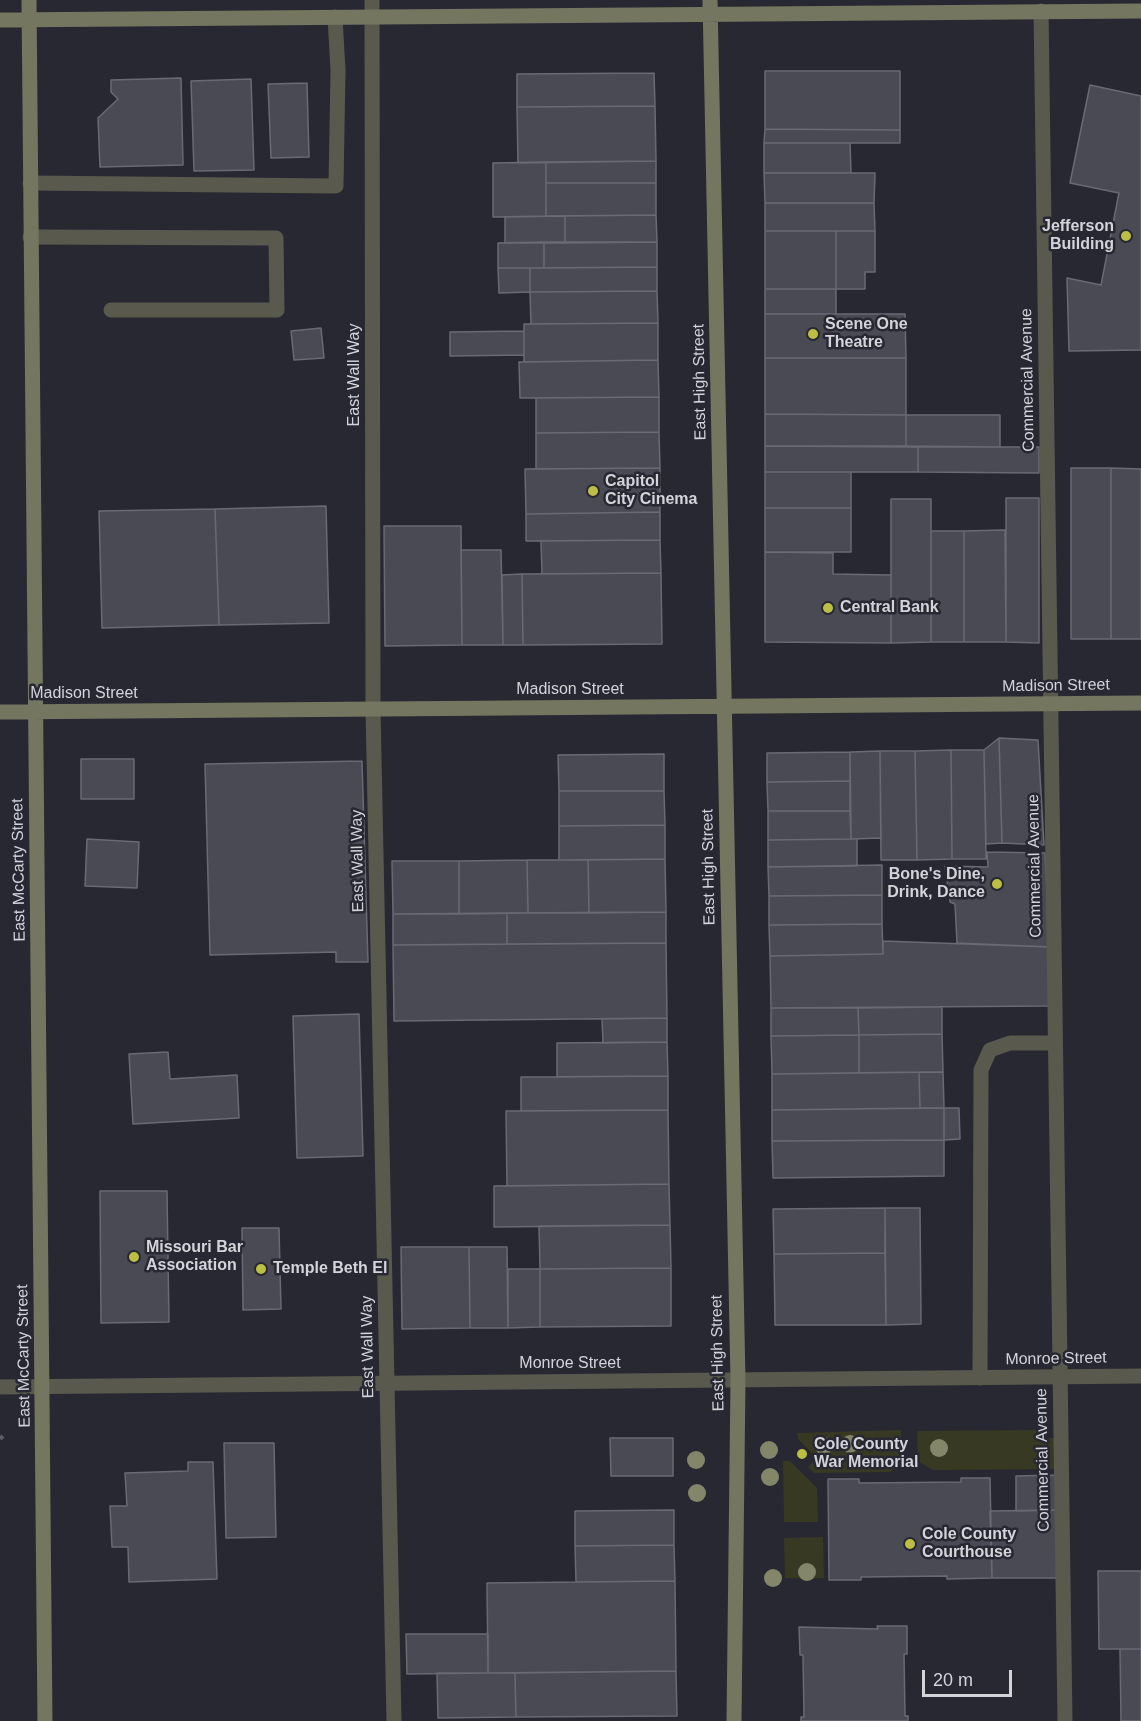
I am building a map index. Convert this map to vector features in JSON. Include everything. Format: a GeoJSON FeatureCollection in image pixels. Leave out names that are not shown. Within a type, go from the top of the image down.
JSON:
{"type":"FeatureCollection","features":[{"type":"Feature","properties":{"kind":"main road","name":"East McCarty Street"},"geometry":{"type":"LineString","coordinates":[[29,0],[45,1721]]}},
{"type":"Feature","properties":{"kind":"main road"},"geometry":{"type":"LineString","coordinates":[[0,20],[335,17],[710,7],[1141,11]]}},
{"type":"Feature","properties":{"kind":"main road","name":"East High Street"},"geometry":{"type":"LineString","coordinates":[[710,7],[738,1380],[734,1721]]}},
{"type":"Feature","properties":{"kind":"main road","name":"Madison Street"},"geometry":{"type":"LineString","coordinates":[[0,712],[1141,703]]}},
{"type":"Feature","properties":{"kind":"street","name":"East Wall Way"},"geometry":{"type":"LineString","coordinates":[[372,0],[373,709],[394,1721]]}},
{"type":"Feature","properties":{"kind":"street","name":"Commercial Avenue"},"geometry":{"type":"LineString","coordinates":[[1041,11],[1065,1721]]}},
{"type":"Feature","properties":{"kind":"street"},"geometry":{"type":"LineString","coordinates":[[30,183],[336,186],[338,70],[335,17]]}},
{"type":"Feature","properties":{"kind":"street"},"geometry":{"type":"LineString","coordinates":[[30,237],[276,238],[278,310],[111,310]]}},
{"type":"Feature","properties":{"kind":"street"},"geometry":{"type":"LineString","coordinates":[[980,1378],[981,1070],[990,1050],[1010,1043],[1055,1043]]}},
{"type":"Feature","properties":{"kind":"street","name":"Monroe Street"},"geometry":{"type":"LineString","coordinates":[[0,1387],[1141,1377]]}},
{"type":"Feature","properties":{"kind":"green space"},"geometry":{"type":"Polygon","coordinates":[[[901,1430],[902,1462],[891,1472],[814,1473],[808,1467],[817,1458],[798,1439],[797,1433],[901,1430]]]}},
{"type":"Feature","properties":{"kind":"green space"},"geometry":{"type":"Polygon","coordinates":[[[1045,1430],[1045,1438],[1054,1438],[1054,1469],[932,1470],[918,1461],[917,1431],[1045,1430]]]}},
{"type":"Feature","properties":{"kind":"green space"},"geometry":{"type":"Polygon","coordinates":[[[783,1461],[790,1461],[817,1488],[818,1522],[784,1522],[783,1461]]]}},
{"type":"Feature","properties":{"kind":"green space"},"geometry":{"type":"Polygon","coordinates":[[[823,1537],[824,1578],[785,1578],[784,1538],[823,1537]]]}},
{"type":"Feature","properties":{"kind":"building"},"geometry":{"type":"Polygon","coordinates":[[[765,71],[900,71],[900,130],[765,129],[765,71]]]}},
{"type":"Feature","properties":{"kind":"building"},"geometry":{"type":"Polygon","coordinates":[[[654,73],[655,106],[517,107],[517,74],[654,73]]]}},
{"type":"Feature","properties":{"kind":"building"},"geometry":{"type":"Polygon","coordinates":[[[181,78],[183,165],[100,167],[98,118],[118,99],[111,92],[111,80],[181,78]]]}},
{"type":"Feature","properties":{"kind":"building"},"geometry":{"type":"Polygon","coordinates":[[[251,79],[254,170],[194,171],[191,81],[251,79]]]}},
{"type":"Feature","properties":{"kind":"building"},"geometry":{"type":"Polygon","coordinates":[[[307,83],[309,157],[271,158],[268,84],[307,83]]]}},
{"type":"Feature","properties":{"kind":"building","name":"Jefferson Building"},"geometry":{"type":"Polygon","coordinates":[[[1090,85],[1141,96],[1141,350],[1069,351],[1067,278],[1101,285],[1119,193],[1070,183],[1090,85]]]}},
{"type":"Feature","properties":{"kind":"building"},"geometry":{"type":"Polygon","coordinates":[[[655,106],[656,161],[518,163],[517,107],[655,106]]]}},
{"type":"Feature","properties":{"kind":"building"},"geometry":{"type":"Polygon","coordinates":[[[765,129],[900,130],[900,143],[764,143],[765,129]]]}},
{"type":"Feature","properties":{"kind":"building"},"geometry":{"type":"Polygon","coordinates":[[[764,143],[850,143],[851,173],[764,173],[764,143]]]}},
{"type":"Feature","properties":{"kind":"building"},"geometry":{"type":"Polygon","coordinates":[[[656,161],[656,183],[546,183],[546,162],[656,161]]]}},
{"type":"Feature","properties":{"kind":"building"},"geometry":{"type":"Polygon","coordinates":[[[546,162],[546,216],[493,217],[493,163],[546,162]]]}},
{"type":"Feature","properties":{"kind":"building"},"geometry":{"type":"Polygon","coordinates":[[[764,173],[875,173],[874,203],[765,203],[764,173]]]}},
{"type":"Feature","properties":{"kind":"building"},"geometry":{"type":"Polygon","coordinates":[[[546,183],[656,183],[656,215],[546,216],[546,183]]]}},
{"type":"Feature","properties":{"kind":"building"},"geometry":{"type":"Polygon","coordinates":[[[765,203],[874,203],[875,231],[765,231],[765,203]]]}},
{"type":"Feature","properties":{"kind":"building"},"geometry":{"type":"Polygon","coordinates":[[[656,215],[657,242],[565,243],[565,216],[656,215]]]}},
{"type":"Feature","properties":{"kind":"building"},"geometry":{"type":"Polygon","coordinates":[[[565,216],[565,243],[505,243],[505,217],[565,216]]]}},
{"type":"Feature","properties":{"kind":"building"},"geometry":{"type":"Polygon","coordinates":[[[765,231],[836,231],[836,289],[765,289],[765,231]]]}},
{"type":"Feature","properties":{"kind":"building"},"geometry":{"type":"Polygon","coordinates":[[[836,231],[875,231],[875,272],[865,272],[865,289],[836,289],[836,231]]]}},
{"type":"Feature","properties":{"kind":"building"},"geometry":{"type":"Polygon","coordinates":[[[544,242],[657,242],[657,267],[544,268],[544,242]]]}},
{"type":"Feature","properties":{"kind":"building"},"geometry":{"type":"Polygon","coordinates":[[[544,242],[544,268],[498,268],[498,243],[544,242]]]}},
{"type":"Feature","properties":{"kind":"building"},"geometry":{"type":"Polygon","coordinates":[[[657,267],[657,291],[530,292],[530,268],[657,267]]]}},
{"type":"Feature","properties":{"kind":"building"},"geometry":{"type":"Polygon","coordinates":[[[498,268],[530,268],[530,292],[499,293],[498,268]]]}},
{"type":"Feature","properties":{"kind":"building"},"geometry":{"type":"Polygon","coordinates":[[[765,289],[836,289],[836,314],[765,314],[765,289]]]}},
{"type":"Feature","properties":{"kind":"building"},"geometry":{"type":"Polygon","coordinates":[[[657,291],[658,323],[531,324],[530,292],[657,291]]]}},
{"type":"Feature","properties":{"kind":"building"},"geometry":{"type":"Polygon","coordinates":[[[765,314],[905,314],[906,358],[765,358],[765,314]]]}},
{"type":"Feature","properties":{"kind":"building"},"geometry":{"type":"Polygon","coordinates":[[[658,323],[658,360],[524,362],[524,324],[658,323]]]}},
{"type":"Feature","properties":{"kind":"building"},"geometry":{"type":"Polygon","coordinates":[[[321,328],[324,358],[294,360],[291,331],[321,328]]]}},
{"type":"Feature","properties":{"kind":"building"},"geometry":{"type":"Polygon","coordinates":[[[524,331],[524,355],[450,356],[450,332],[524,331]]]}},
{"type":"Feature","properties":{"kind":"building"},"geometry":{"type":"Polygon","coordinates":[[[765,358],[906,358],[906,415],[765,414],[765,358]]]}},
{"type":"Feature","properties":{"kind":"building"},"geometry":{"type":"Polygon","coordinates":[[[658,360],[659,397],[520,398],[519,362],[658,360]]]}},
{"type":"Feature","properties":{"kind":"building"},"geometry":{"type":"Polygon","coordinates":[[[659,397],[659,432],[536,433],[536,398],[659,397]]]}},
{"type":"Feature","properties":{"kind":"building"},"geometry":{"type":"Polygon","coordinates":[[[765,414],[906,415],[906,446],[765,446],[765,414]]]}},
{"type":"Feature","properties":{"kind":"building"},"geometry":{"type":"Polygon","coordinates":[[[906,415],[1000,415],[1000,447],[906,446],[906,415]]]}},
{"type":"Feature","properties":{"kind":"building"},"geometry":{"type":"Polygon","coordinates":[[[659,432],[660,468],[536,469],[536,433],[659,432]]]}},
{"type":"Feature","properties":{"kind":"building"},"geometry":{"type":"Polygon","coordinates":[[[765,446],[918,447],[918,472],[765,472],[765,446]]]}},
{"type":"Feature","properties":{"kind":"building"},"geometry":{"type":"Polygon","coordinates":[[[918,447],[1039,447],[1039,473],[918,472],[918,447]]]}},
{"type":"Feature","properties":{"kind":"building","name":"Capitol City Cinema"},"geometry":{"type":"Polygon","coordinates":[[[660,468],[660,512],[526,514],[525,469],[660,468]]]}},
{"type":"Feature","properties":{"kind":"building"},"geometry":{"type":"Polygon","coordinates":[[[1071,468],[1111,468],[1111,639],[1071,639],[1071,468]]]}},
{"type":"Feature","properties":{"kind":"building"},"geometry":{"type":"Polygon","coordinates":[[[1111,468],[1141,469],[1141,639],[1111,639],[1111,468]]]}},
{"type":"Feature","properties":{"kind":"building"},"geometry":{"type":"Polygon","coordinates":[[[765,472],[851,472],[851,508],[765,508],[765,472]]]}},
{"type":"Feature","properties":{"kind":"building"},"geometry":{"type":"Polygon","coordinates":[[[1006,498],[1039,498],[1039,643],[1006,642],[1006,498]]]}},
{"type":"Feature","properties":{"kind":"building"},"geometry":{"type":"Polygon","coordinates":[[[891,499],[931,499],[931,642],[891,643],[891,499]]]}},
{"type":"Feature","properties":{"kind":"building"},"geometry":{"type":"Polygon","coordinates":[[[326,506],[329,623],[219,625],[215,509],[326,506]]]}},
{"type":"Feature","properties":{"kind":"building"},"geometry":{"type":"Polygon","coordinates":[[[765,508],[851,508],[851,552],[765,552],[765,508]]]}},
{"type":"Feature","properties":{"kind":"building"},"geometry":{"type":"Polygon","coordinates":[[[215,509],[219,625],[102,628],[99,511],[215,509]]]}},
{"type":"Feature","properties":{"kind":"building"},"geometry":{"type":"Polygon","coordinates":[[[660,512],[660,540],[526,541],[526,514],[660,512]]]}},
{"type":"Feature","properties":{"kind":"building"},"geometry":{"type":"Polygon","coordinates":[[[384,526],[461,526],[462,645],[385,646],[384,526]]]}},
{"type":"Feature","properties":{"kind":"building"},"geometry":{"type":"Polygon","coordinates":[[[1005,530],[1006,642],[964,642],[964,531],[1005,530]]]}},
{"type":"Feature","properties":{"kind":"building"},"geometry":{"type":"Polygon","coordinates":[[[931,531],[964,531],[964,642],[931,642],[931,531]]]}},
{"type":"Feature","properties":{"kind":"building"},"geometry":{"type":"Polygon","coordinates":[[[660,540],[661,573],[542,574],[541,541],[660,540]]]}},
{"type":"Feature","properties":{"kind":"building"},"geometry":{"type":"Polygon","coordinates":[[[461,550],[501,550],[503,645],[462,645],[461,550]]]}},
{"type":"Feature","properties":{"kind":"building","name":"Central Bank"},"geometry":{"type":"Polygon","coordinates":[[[765,552],[833,553],[833,574],[891,575],[891,643],[765,642],[765,552]]]}},
{"type":"Feature","properties":{"kind":"building"},"geometry":{"type":"Polygon","coordinates":[[[661,573],[662,644],[523,645],[522,574],[661,573]]]}},
{"type":"Feature","properties":{"kind":"building"},"geometry":{"type":"Polygon","coordinates":[[[522,574],[523,645],[503,645],[502,575],[522,574]]]}},
{"type":"Feature","properties":{"kind":"building"},"geometry":{"type":"Polygon","coordinates":[[[999,738],[1038,740],[1044,845],[1002,843],[999,738]]]}},
{"type":"Feature","properties":{"kind":"building"},"geometry":{"type":"Polygon","coordinates":[[[999,738],[1002,843],[986,844],[984,750],[999,738]]]}},
{"type":"Feature","properties":{"kind":"building"},"geometry":{"type":"Polygon","coordinates":[[[951,750],[952,859],[917,860],[915,751],[951,750]]]}},
{"type":"Feature","properties":{"kind":"building"},"geometry":{"type":"Polygon","coordinates":[[[951,750],[984,750],[986,859],[952,859],[951,750]]]}},
{"type":"Feature","properties":{"kind":"building"},"geometry":{"type":"Polygon","coordinates":[[[880,751],[915,751],[917,860],[881,860],[880,751]]]}},
{"type":"Feature","properties":{"kind":"building"},"geometry":{"type":"Polygon","coordinates":[[[880,751],[881,838],[851,839],[850,752],[880,751]]]}},
{"type":"Feature","properties":{"kind":"building"},"geometry":{"type":"Polygon","coordinates":[[[850,752],[850,781],[767,782],[767,753],[850,752]]]}},
{"type":"Feature","properties":{"kind":"building"},"geometry":{"type":"Polygon","coordinates":[[[664,754],[664,791],[559,791],[558,755],[664,754]]]}},
{"type":"Feature","properties":{"kind":"building"},"geometry":{"type":"Polygon","coordinates":[[[81,759],[134,759],[134,799],[81,799],[81,759]]]}},
{"type":"Feature","properties":{"kind":"building"},"geometry":{"type":"Polygon","coordinates":[[[362,761],[368,962],[336,962],[336,952],[210,955],[205,764],[362,761]]]}},
{"type":"Feature","properties":{"kind":"building"},"geometry":{"type":"Polygon","coordinates":[[[850,781],[850,811],[768,811],[767,782],[850,781]]]}},
{"type":"Feature","properties":{"kind":"building"},"geometry":{"type":"Polygon","coordinates":[[[559,791],[664,791],[665,825],[559,826],[559,791]]]}},
{"type":"Feature","properties":{"kind":"building"},"geometry":{"type":"Polygon","coordinates":[[[768,811],[850,811],[851,839],[768,840],[768,811]]]}},
{"type":"Feature","properties":{"kind":"building"},"geometry":{"type":"Polygon","coordinates":[[[665,825],[665,859],[559,860],[559,826],[665,825]]]}},
{"type":"Feature","properties":{"kind":"building"},"geometry":{"type":"Polygon","coordinates":[[[87,839],[139,842],[137,888],[85,886],[87,839]]]}},
{"type":"Feature","properties":{"kind":"building"},"geometry":{"type":"Polygon","coordinates":[[[857,839],[857,866],[768,867],[768,840],[857,839]]]}},
{"type":"Feature","properties":{"kind":"building","name":"Bone's Dine, Drink, Dance"},"geometry":{"type":"Polygon","coordinates":[[[987,852],[1045,853],[1050,947],[957,943],[955,904],[950,902],[945,866],[988,867],[987,852]]]}},
{"type":"Feature","properties":{"kind":"building"},"geometry":{"type":"Polygon","coordinates":[[[665,859],[666,912],[589,913],[588,860],[665,859]]]}},
{"type":"Feature","properties":{"kind":"building"},"geometry":{"type":"Polygon","coordinates":[[[527,860],[588,860],[589,913],[528,913],[527,860]]]}},
{"type":"Feature","properties":{"kind":"building"},"geometry":{"type":"Polygon","coordinates":[[[527,860],[528,913],[459,914],[459,861],[527,860]]]}},
{"type":"Feature","properties":{"kind":"building"},"geometry":{"type":"Polygon","coordinates":[[[392,861],[459,861],[459,914],[393,914],[392,861]]]}},
{"type":"Feature","properties":{"kind":"building"},"geometry":{"type":"Polygon","coordinates":[[[882,865],[882,895],[769,896],[768,867],[882,865]]]}},
{"type":"Feature","properties":{"kind":"building"},"geometry":{"type":"Polygon","coordinates":[[[882,895],[882,924],[769,925],[769,896],[882,895]]]}},
{"type":"Feature","properties":{"kind":"building"},"geometry":{"type":"Polygon","coordinates":[[[666,912],[666,943],[507,944],[507,913],[666,912]]]}},
{"type":"Feature","properties":{"kind":"building"},"geometry":{"type":"Polygon","coordinates":[[[507,913],[507,944],[393,945],[393,914],[507,913]]]}},
{"type":"Feature","properties":{"kind":"building"},"geometry":{"type":"Polygon","coordinates":[[[882,924],[883,954],[770,956],[769,925],[882,924]]]}},
{"type":"Feature","properties":{"kind":"building"},"geometry":{"type":"Polygon","coordinates":[[[883,941],[1050,947],[1050,1006],[771,1008],[770,956],[883,954],[883,941]]]}},
{"type":"Feature","properties":{"kind":"building"},"geometry":{"type":"Polygon","coordinates":[[[666,943],[667,1018],[394,1021],[393,945],[666,943]]]}},
{"type":"Feature","properties":{"kind":"building"},"geometry":{"type":"Polygon","coordinates":[[[942,1007],[942,1034],[859,1035],[858,1008],[942,1007]]]}},
{"type":"Feature","properties":{"kind":"building"},"geometry":{"type":"Polygon","coordinates":[[[771,1008],[858,1008],[859,1035],[771,1036],[771,1008]]]}},
{"type":"Feature","properties":{"kind":"building"},"geometry":{"type":"Polygon","coordinates":[[[359,1014],[363,1156],[297,1158],[293,1016],[359,1014]]]}},
{"type":"Feature","properties":{"kind":"building"},"geometry":{"type":"Polygon","coordinates":[[[667,1018],[667,1042],[603,1043],[602,1019],[667,1018]]]}},
{"type":"Feature","properties":{"kind":"building"},"geometry":{"type":"Polygon","coordinates":[[[942,1034],[943,1072],[859,1073],[859,1035],[942,1034]]]}},
{"type":"Feature","properties":{"kind":"building"},"geometry":{"type":"Polygon","coordinates":[[[859,1035],[859,1073],[772,1074],[771,1036],[859,1035]]]}},
{"type":"Feature","properties":{"kind":"building"},"geometry":{"type":"Polygon","coordinates":[[[667,1042],[668,1076],[557,1077],[557,1043],[667,1042]]]}},
{"type":"Feature","properties":{"kind":"building"},"geometry":{"type":"Polygon","coordinates":[[[168,1052],[170,1079],[237,1075],[239,1118],[133,1124],[129,1054],[168,1052]]]}},
{"type":"Feature","properties":{"kind":"building"},"geometry":{"type":"Polygon","coordinates":[[[919,1072],[943,1072],[944,1108],[920,1108],[919,1072]]]}},
{"type":"Feature","properties":{"kind":"building"},"geometry":{"type":"Polygon","coordinates":[[[919,1072],[920,1108],[772,1110],[772,1074],[919,1072]]]}},
{"type":"Feature","properties":{"kind":"building"},"geometry":{"type":"Polygon","coordinates":[[[668,1076],[668,1110],[521,1111],[521,1077],[668,1076]]]}},
{"type":"Feature","properties":{"kind":"building"},"geometry":{"type":"Polygon","coordinates":[[[944,1108],[959,1108],[960,1139],[944,1140],[944,1108]]]}},
{"type":"Feature","properties":{"kind":"building"},"geometry":{"type":"Polygon","coordinates":[[[944,1108],[944,1140],[772,1141],[772,1110],[944,1108]]]}},
{"type":"Feature","properties":{"kind":"building"},"geometry":{"type":"Polygon","coordinates":[[[668,1110],[669,1184],[507,1186],[506,1111],[668,1110]]]}},
{"type":"Feature","properties":{"kind":"building"},"geometry":{"type":"Polygon","coordinates":[[[944,1140],[944,1176],[773,1178],[772,1141],[944,1140]]]}},
{"type":"Feature","properties":{"kind":"building"},"geometry":{"type":"Polygon","coordinates":[[[669,1184],[670,1225],[494,1227],[494,1186],[669,1184]]]}},
{"type":"Feature","properties":{"kind":"building","name":"Missouri Bar Association"},"geometry":{"type":"Polygon","coordinates":[[[100,1191],[167,1191],[169,1322],[101,1323],[100,1191]]]}},
{"type":"Feature","properties":{"kind":"building"},"geometry":{"type":"Polygon","coordinates":[[[885,1208],[885,1253],[774,1254],[773,1209],[885,1208]]]}},
{"type":"Feature","properties":{"kind":"building"},"geometry":{"type":"Polygon","coordinates":[[[885,1208],[920,1208],[921,1324],[886,1325],[885,1208]]]}},
{"type":"Feature","properties":{"kind":"building"},"geometry":{"type":"Polygon","coordinates":[[[670,1225],[671,1268],[540,1269],[539,1226],[670,1225]]]}},
{"type":"Feature","properties":{"kind":"building","name":"Temple Beth El"},"geometry":{"type":"Polygon","coordinates":[[[242,1228],[279,1228],[281,1309],[243,1310],[242,1228]]]}},
{"type":"Feature","properties":{"kind":"building"},"geometry":{"type":"Polygon","coordinates":[[[401,1247],[469,1247],[470,1328],[402,1329],[401,1247]]]}},
{"type":"Feature","properties":{"kind":"building"},"geometry":{"type":"Polygon","coordinates":[[[469,1247],[507,1247],[508,1328],[470,1328],[469,1247]]]}},
{"type":"Feature","properties":{"kind":"building"},"geometry":{"type":"Polygon","coordinates":[[[885,1253],[886,1325],[775,1325],[774,1254],[885,1253]]]}},
{"type":"Feature","properties":{"kind":"building"},"geometry":{"type":"Polygon","coordinates":[[[671,1268],[671,1326],[540,1327],[540,1269],[671,1268]]]}},
{"type":"Feature","properties":{"kind":"building"},"geometry":{"type":"Polygon","coordinates":[[[508,1269],[540,1269],[540,1327],[508,1328],[508,1269]]]}},
{"type":"Feature","properties":{"kind":"building"},"geometry":{"type":"Polygon","coordinates":[[[610,1438],[673,1438],[673,1476],[611,1476],[610,1438]]]}},
{"type":"Feature","properties":{"kind":"building"},"geometry":{"type":"Polygon","coordinates":[[[224,1443],[274,1443],[276,1537],[226,1538],[224,1443]]]}},
{"type":"Feature","properties":{"kind":"building"},"geometry":{"type":"Polygon","coordinates":[[[188,1462],[213,1462],[217,1579],[129,1582],[128,1547],[112,1547],[110,1506],[127,1506],[125,1473],[188,1471],[188,1462]]]}},
{"type":"Feature","properties":{"kind":"building"},"geometry":{"type":"Polygon","coordinates":[[[1057,1475],[1058,1510],[1016,1511],[1016,1476],[1057,1475]]]}},
{"type":"Feature","properties":{"kind":"building","name":"Cole County Courthouse"},"geometry":{"type":"Polygon","coordinates":[[[961,1478],[990,1478],[992,1578],[861,1577],[861,1580],[829,1580],[828,1479],[859,1479],[859,1483],[961,1482],[961,1478]]]}},
{"type":"Feature","properties":{"kind":"building"},"geometry":{"type":"Polygon","coordinates":[[[674,1510],[674,1545],[575,1546],[575,1511],[674,1510]]]}},
{"type":"Feature","properties":{"kind":"building"},"geometry":{"type":"Polygon","coordinates":[[[1058,1510],[1058,1578],[992,1578],[990,1511],[1058,1510]]]}},
{"type":"Feature","properties":{"kind":"building"},"geometry":{"type":"Polygon","coordinates":[[[674,1545],[675,1581],[576,1582],[575,1546],[674,1545]]]}},
{"type":"Feature","properties":{"kind":"building"},"geometry":{"type":"Polygon","coordinates":[[[1098,1571],[1141,1571],[1141,1649],[1099,1649],[1098,1571]]]}},
{"type":"Feature","properties":{"kind":"building"},"geometry":{"type":"Polygon","coordinates":[[[675,1581],[676,1671],[488,1673],[487,1583],[675,1581]]]}},
{"type":"Feature","properties":{"kind":"building"},"geometry":{"type":"Polygon","coordinates":[[[877,1626],[907,1626],[907,1654],[904,1654],[905,1716],[908,1716],[908,1721],[801,1721],[801,1717],[804,1717],[803,1655],[800,1655],[799,1627],[878,1629],[877,1626]]]}},
{"type":"Feature","properties":{"kind":"building"},"geometry":{"type":"Polygon","coordinates":[[[406,1634],[488,1634],[488,1673],[407,1674],[406,1634]]]}},
{"type":"Feature","properties":{"kind":"building"},"geometry":{"type":"Polygon","coordinates":[[[1120,1649],[1141,1649],[1141,1721],[1121,1721],[1120,1649]]]}},
{"type":"Feature","properties":{"kind":"building"},"geometry":{"type":"Polygon","coordinates":[[[676,1671],[677,1716],[516,1717],[515,1673],[676,1671]]]}},
{"type":"Feature","properties":{"kind":"building"},"geometry":{"type":"Polygon","coordinates":[[[437,1673],[515,1673],[516,1717],[438,1718],[437,1673]]]}},
{"type":"Feature","properties":{"kind":"place","name":"Jefferson Building"},"geometry":{"type":"Point","coordinates":[1126,236]}},
{"type":"Feature","properties":{"kind":"place","name":"Scene One Theatre"},"geometry":{"type":"Point","coordinates":[813,334]}},
{"type":"Feature","properties":{"kind":"place","name":"Capitol City Cinema"},"geometry":{"type":"Point","coordinates":[593,491]}},
{"type":"Feature","properties":{"kind":"place","name":"Central Bank"},"geometry":{"type":"Point","coordinates":[828,608]}},
{"type":"Feature","properties":{"kind":"place","name":"Bone's Dine, Drink, Dance"},"geometry":{"type":"Point","coordinates":[997,884]}},
{"type":"Feature","properties":{"kind":"place","name":"Missouri Bar Association"},"geometry":{"type":"Point","coordinates":[134,1257]}},
{"type":"Feature","properties":{"kind":"place","name":"Temple Beth El"},"geometry":{"type":"Point","coordinates":[261,1269]}},
{"type":"Feature","properties":{"kind":"place","name":"Cole County War Memorial"},"geometry":{"type":"Point","coordinates":[802,1454]}},
{"type":"Feature","properties":{"kind":"place","name":"Cole County Courthouse"},"geometry":{"type":"Point","coordinates":[910,1544]}}]}
